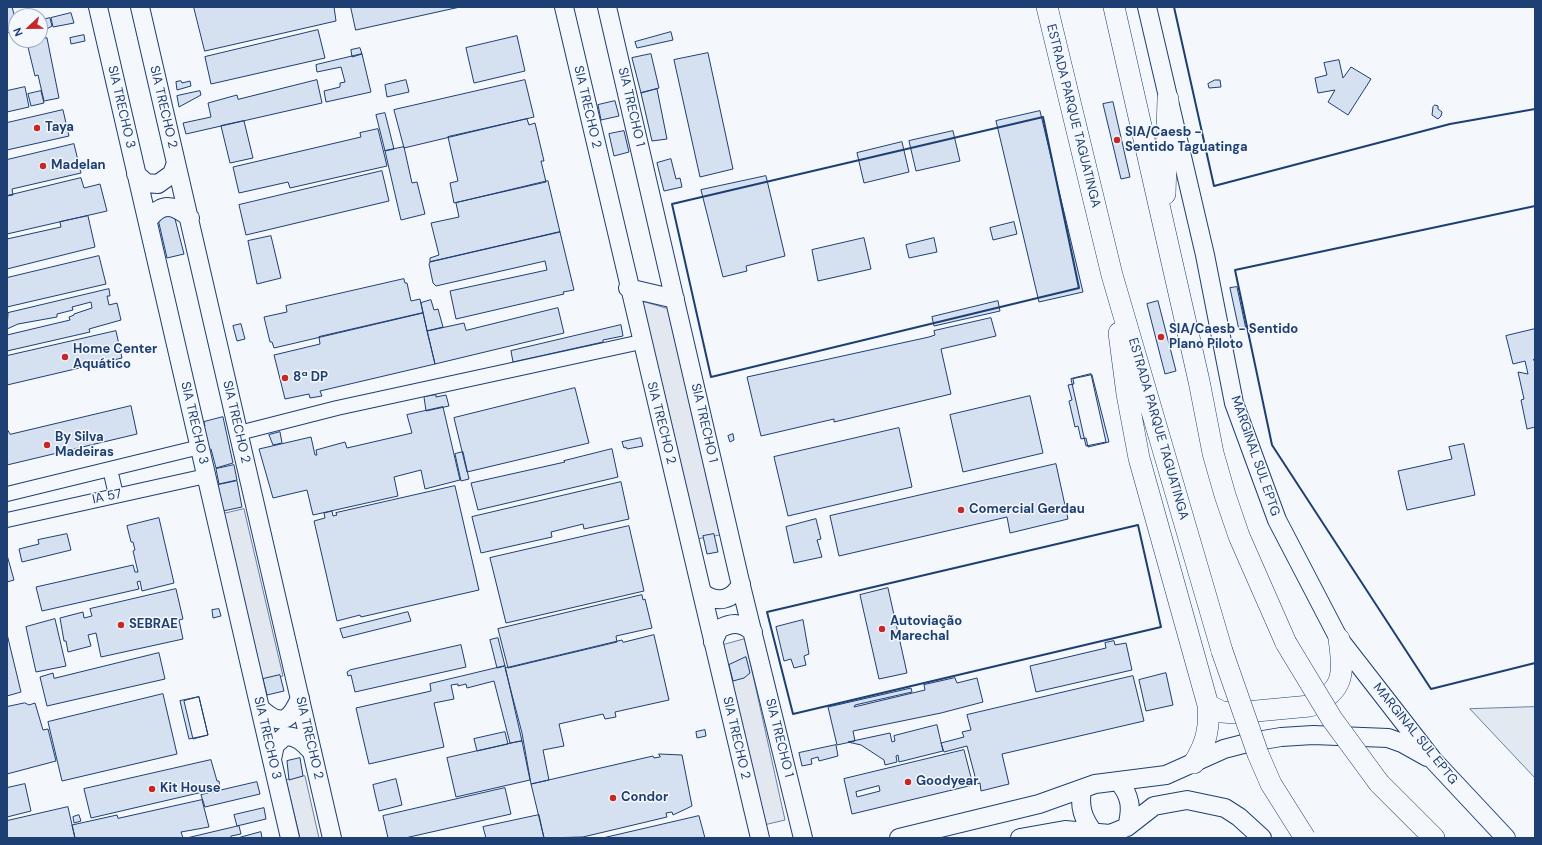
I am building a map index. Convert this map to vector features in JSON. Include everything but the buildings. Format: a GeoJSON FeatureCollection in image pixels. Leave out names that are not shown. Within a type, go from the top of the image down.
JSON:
{"type":"FeatureCollection","features":[{"type":"Feature","properties":{"kind":"highway","name":"ESTRADA PARQUE TAGUATINGA"},"geometry":{"type":"LineString","coordinates":[[1047,7],[1112,275],[1222,652],[1258,754],[1271,784],[1304,838]]}},
{"type":"Feature","properties":{"kind":"highway"},"geometry":{"type":"LineString","coordinates":[[1114,7],[1164,221],[1199,381],[1213,454],[1224,495],[1239,536],[1286,643],[1332,719],[1379,783],[1434,838]]}},
{"type":"Feature","properties":{"kind":"highway"},"geometry":{"type":"LineString","coordinates":[[1164,221],[1168,98]]}},
{"type":"Feature","properties":{"kind":"highway"},"geometry":{"type":"LineString","coordinates":[[1112,275],[1127,394],[1138,458],[1208,705],[1210,724],[1203,750],[1194,763]]}},
{"type":"Feature","properties":{"kind":"highway"},"geometry":{"type":"LineString","coordinates":[[1208,705],[1222,712],[1235,713],[1310,706],[1317,703],[1328,697],[1340,681],[1343,667],[1339,639]]}},
{"type":"Feature","properties":{"kind":"main road","name":"SIA TRECHO 3"},"geometry":{"type":"LineString","coordinates":[[98,7],[290,838]]}},
{"type":"Feature","properties":{"kind":"main road","name":"SIA TRECHO 2"},"geometry":{"type":"LineString","coordinates":[[140,7],[190,218],[332,838]]}},
{"type":"Feature","properties":{"kind":"main road","name":"SIA TRECHO 2"},"geometry":{"type":"LineString","coordinates":[[564,7],[628,288],[760,838]]}},
{"type":"Feature","properties":{"kind":"main road","name":"SIA TRECHO 1"},"geometry":{"type":"LineString","coordinates":[[608,7],[741,584],[803,838]]}},
{"type":"Feature","properties":{"kind":"main road","name":"MARGINAL SUL EPTG"},"geometry":{"type":"LineString","coordinates":[[1147,7],[1205,255],[1234,403],[1277,520],[1339,639],[1433,760],[1506,838]]}},
{"type":"Feature","properties":{"kind":"main road"},"geometry":{"type":"LineString","coordinates":[[136,174],[146,183],[158,184],[172,174],[176,163]]}},
{"type":"Feature","properties":{"kind":"main road"},"geometry":{"type":"LineString","coordinates":[[148,220],[157,210],[169,206],[182,211],[190,218]]}},
{"type":"Feature","properties":{"kind":"main road"},"geometry":{"type":"LineString","coordinates":[[628,288],[675,299]]}},
{"type":"Feature","properties":{"kind":"main road"},"geometry":{"type":"LineString","coordinates":[[702,593],[710,599],[719,600],[728,597],[737,591],[741,584]]}},
{"type":"Feature","properties":{"kind":"main road"},"geometry":{"type":"LineString","coordinates":[[713,642],[719,629],[732,624],[740,624],[753,632]]}},
{"type":"Feature","properties":{"kind":"main road"},"geometry":{"type":"LineString","coordinates":[[261,709],[270,717],[275,719],[288,718],[293,713],[300,698]]}},
{"type":"Feature","properties":{"kind":"main road"},"geometry":{"type":"LineString","coordinates":[[899,838],[1039,804],[1082,790],[1095,784],[1166,775],[1224,749],[1251,742],[1313,735],[1388,738],[1402,743],[1433,760]]}},
{"type":"Feature","properties":{"kind":"main road"},"geometry":{"type":"LineString","coordinates":[[272,759],[275,745],[285,736],[292,736],[300,739],[312,752]]}},
{"type":"Feature","properties":{"kind":"main road"},"geometry":{"type":"LineString","coordinates":[[1118,781],[1125,789],[1131,804],[1126,827]]}},
{"type":"Feature","properties":{"kind":"main road"},"geometry":{"type":"LineString","coordinates":[[1082,790],[1080,799],[1082,814],[1094,833]]}},
{"type":"Feature","properties":{"kind":"main road"},"geometry":{"type":"LineString","coordinates":[[1020,838],[1065,830],[1110,834],[1126,827],[1154,806],[1187,800],[1225,808],[1239,817],[1262,838]]}},
{"type":"Feature","properties":{"kind":"street"},"geometry":{"type":"LineString","coordinates":[[239,433],[337,408],[641,342]]}},
{"type":"Feature","properties":{"kind":"street","name":"IA 57"},"geometry":{"type":"LineString","coordinates":[[7,494],[200,447]]}},
{"type":"Feature","properties":{"kind":"street"},"geometry":{"type":"LineString","coordinates":[[110,468],[116,495]]}},
{"type":"Feature","properties":{"kind":"street","name":"IA 57"},"geometry":{"type":"LineString","coordinates":[[7,520],[206,476]]}},
{"type":"Feature","properties":{"kind":"shaded area"},"geometry":{"type":"Polygon","coordinates":[[[642,301],[669,309],[720,535],[697,539],[642,301]]]}},
{"type":"Feature","properties":{"kind":"shaded area"},"geometry":{"type":"Polygon","coordinates":[[[244,509],[283,676],[262,681],[223,514],[244,509]]]}},
{"type":"Feature","properties":{"kind":"shaded area"},"geometry":{"type":"Polygon","coordinates":[[[745,639],[785,820],[764,825],[723,645],[745,639]]]}},
{"type":"Feature","properties":{"kind":"shaded area"},"geometry":{"type":"Polygon","coordinates":[[[1535,707],[1535,778],[1470,709],[1535,707]]]}},
{"type":"Feature","properties":{"kind":"shaded area"},"geometry":{"type":"Polygon","coordinates":[[[305,776],[319,838],[300,838],[286,780],[305,776]]]}},
{"type":"Feature","properties":{"kind":"wall"},"geometry":{"type":"LineString","coordinates":[[1174,7],[1214,186],[1450,124],[1535,109]]}},
{"type":"Feature","properties":{"kind":"wall"},"geometry":{"type":"LineString","coordinates":[[1043,117],[1079,288],[711,377],[672,204],[1043,117]]}},
{"type":"Feature","properties":{"kind":"wall"},"geometry":{"type":"LineString","coordinates":[[1535,206],[1235,270],[1272,445],[1431,689],[1535,663]]}},
{"type":"Feature","properties":{"kind":"wall"},"geometry":{"type":"LineString","coordinates":[[1138,525],[1161,627],[793,714],[767,612],[1138,525]]}},
{"type":"Feature","properties":{"kind":"place","name":"Taya"},"geometry":{"type":"Point","coordinates":[37,128]}},
{"type":"Feature","properties":{"kind":"place","name":"SIA/Caesb - Sentido Taguatinga"},"geometry":{"type":"Point","coordinates":[1117,140]}},
{"type":"Feature","properties":{"kind":"place","name":"Madelan"},"geometry":{"type":"Point","coordinates":[43,166]}},
{"type":"Feature","properties":{"kind":"place","name":"SIA/Caesb - Sentido Plano Piloto"},"geometry":{"type":"Point","coordinates":[1161,337]}},
{"type":"Feature","properties":{"kind":"place","name":"Home Center Aquático"},"geometry":{"type":"Point","coordinates":[65,357]}},
{"type":"Feature","properties":{"kind":"place","name":"8ª DP"},"geometry":{"type":"Point","coordinates":[285,378]}},
{"type":"Feature","properties":{"kind":"place","name":"By Silva Madeiras"},"geometry":{"type":"Point","coordinates":[47,445]}},
{"type":"Feature","properties":{"kind":"place","name":"Comercial Gerdau"},"geometry":{"type":"Point","coordinates":[961,510]}},
{"type":"Feature","properties":{"kind":"place","name":"SEBRAE"},"geometry":{"type":"Point","coordinates":[121,625]}},
{"type":"Feature","properties":{"kind":"place","name":"Autoviação Marechal"},"geometry":{"type":"Point","coordinates":[882,629]}},
{"type":"Feature","properties":{"kind":"place","name":"Goodyear"},"geometry":{"type":"Point","coordinates":[908,782]}},
{"type":"Feature","properties":{"kind":"place","name":"Kit House"},"geometry":{"type":"Point","coordinates":[152,789]}},
{"type":"Feature","properties":{"kind":"place","name":"Condor"},"geometry":{"type":"Point","coordinates":[613,798]}}]}
